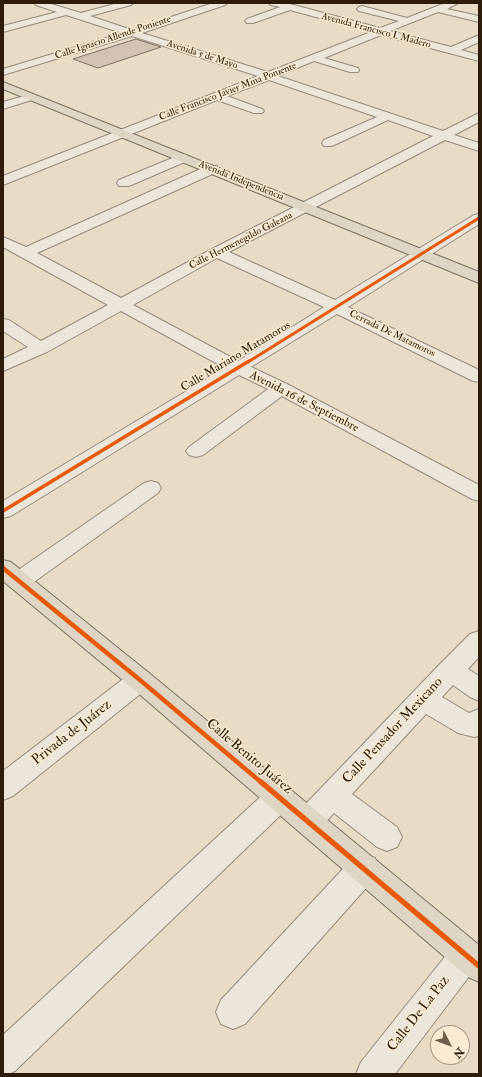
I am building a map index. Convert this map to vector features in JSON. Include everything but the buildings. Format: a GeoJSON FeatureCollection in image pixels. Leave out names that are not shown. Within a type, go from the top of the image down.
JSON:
{"type":"FeatureCollection","features":[{"type":"Feature","properties":{"kind":"main road","name":"Avenida Independencia"},"geometry":{"type":"LineString","coordinates":[[3,85],[479,278]]}},
{"type":"Feature","properties":{"kind":"main road","name":"Calle Benito Juárez"},"geometry":{"type":"LineString","coordinates":[[11,575],[140,680],[472,960]]}},
{"type":"Feature","properties":{"kind":"street"},"geometry":{"type":"LineString","coordinates":[[81,16],[128,3]]}},
{"type":"Feature","properties":{"kind":"street","name":"Calle Ignacio Allende Poniente"},"geometry":{"type":"LineString","coordinates":[[3,72],[132,33],[222,3]]}},
{"type":"Feature","properties":{"kind":"street","name":"Avenida Francisco I. Madero"},"geometry":{"type":"LineString","coordinates":[[274,3],[294,11],[311,8],[380,32],[479,58]]}},
{"type":"Feature","properties":{"kind":"street","name":"Calle Francisco Javier Mina Poniente"},"geometry":{"type":"LineString","coordinates":[[3,181],[216,96],[456,3]]}},
{"type":"Feature","properties":{"kind":"street"},"geometry":{"type":"LineString","coordinates":[[29,8],[41,4]]}},
{"type":"Feature","properties":{"kind":"street","name":"Avenida 5 de Mayo"},"geometry":{"type":"LineString","coordinates":[[41,4],[268,76],[479,147]]}},
{"type":"Feature","properties":{"kind":"street"},"geometry":{"type":"LineString","coordinates":[[362,9],[409,21]]}},
{"type":"Feature","properties":{"kind":"street"},"geometry":{"type":"LineString","coordinates":[[438,9],[479,19]]}},
{"type":"Feature","properties":{"kind":"street"},"geometry":{"type":"LineString","coordinates":[[250,20],[294,11]]}},
{"type":"Feature","properties":{"kind":"street"},"geometry":{"type":"LineString","coordinates":[[3,29],[66,12]]}},
{"type":"Feature","properties":{"kind":"street"},"geometry":{"type":"LineString","coordinates":[[189,14],[203,18]]}},
{"type":"Feature","properties":{"kind":"street"},"geometry":{"type":"LineString","coordinates":[[451,50],[479,38]]}},
{"type":"Feature","properties":{"kind":"street"},"geometry":{"type":"LineString","coordinates":[[314,58],[354,70]]}},
{"type":"Feature","properties":{"kind":"street"},"geometry":{"type":"LineString","coordinates":[[3,106],[31,96]]}},
{"type":"Feature","properties":{"kind":"street"},"geometry":{"type":"LineString","coordinates":[[216,96],[258,111]]}},
{"type":"Feature","properties":{"kind":"street"},"geometry":{"type":"LineString","coordinates":[[328,143],[388,116]]}},
{"type":"Feature","properties":{"kind":"street","name":"Calle Hermenegildo Galeana"},"geometry":{"type":"LineString","coordinates":[[3,366],[41,348],[217,252],[479,117]]}},
{"type":"Feature","properties":{"kind":"street"},"geometry":{"type":"LineString","coordinates":[[124,183],[182,158]]}},
{"type":"Feature","properties":{"kind":"street"},"geometry":{"type":"LineString","coordinates":[[26,253],[212,169]]}},
{"type":"Feature","properties":{"kind":"street","name":"Calle Mariano Matamoros"},"geometry":{"type":"LineString","coordinates":[[3,511],[238,368],[479,218]]}},
{"type":"Feature","properties":{"kind":"street","name":"Avenida 16 de Septiembre"},"geometry":{"type":"LineString","coordinates":[[3,241],[238,368],[281,388],[479,494]]}},
{"type":"Feature","properties":{"kind":"street","name":"Cerrada De Matamoros"},"geometry":{"type":"LineString","coordinates":[[217,252],[336,307],[479,377]]}},
{"type":"Feature","properties":{"kind":"street"},"geometry":{"type":"LineString","coordinates":[[3,324],[41,348]]}},
{"type":"Feature","properties":{"kind":"street"},"geometry":{"type":"LineString","coordinates":[[196,451],[281,388]]}},
{"type":"Feature","properties":{"kind":"street"},"geometry":{"type":"LineString","coordinates":[[11,575],[151,488]]}},
{"type":"Feature","properties":{"kind":"street","name":"Calle Pensador Mexicano"},"geometry":{"type":"LineString","coordinates":[[308,821],[479,641]]}},
{"type":"Feature","properties":{"kind":"street"},"geometry":{"type":"LineString","coordinates":[[450,670],[479,690]]}},
{"type":"Feature","properties":{"kind":"street","name":"Privada de Juárez"},"geometry":{"type":"LineString","coordinates":[[3,786],[140,680]]}},
{"type":"Feature","properties":{"kind":"street"},"geometry":{"type":"LineString","coordinates":[[423,699],[466,725],[474,726],[479,720]]}},
{"type":"Feature","properties":{"kind":"street"},"geometry":{"type":"LineString","coordinates":[[332,795],[387,837]]}},
{"type":"Feature","properties":{"kind":"street"},"geometry":{"type":"LineString","coordinates":[[3,1059],[280,797]]}},
{"type":"Feature","properties":{"kind":"street"},"geometry":{"type":"LineString","coordinates":[[233,1012],[364,868]]}},
{"type":"Feature","properties":{"kind":"street","name":"Calle De La Paz"},"geometry":{"type":"LineString","coordinates":[[373,1074],[472,960]]}},
{"type":"Feature","properties":{"kind":"cycle path"},"geometry":{"type":"LineString","coordinates":[[3,511],[238,368],[479,218]]}},
{"type":"Feature","properties":{"kind":"cycle path"},"geometry":{"type":"LineString","coordinates":[[3,568],[140,680],[479,966]]}}]}
